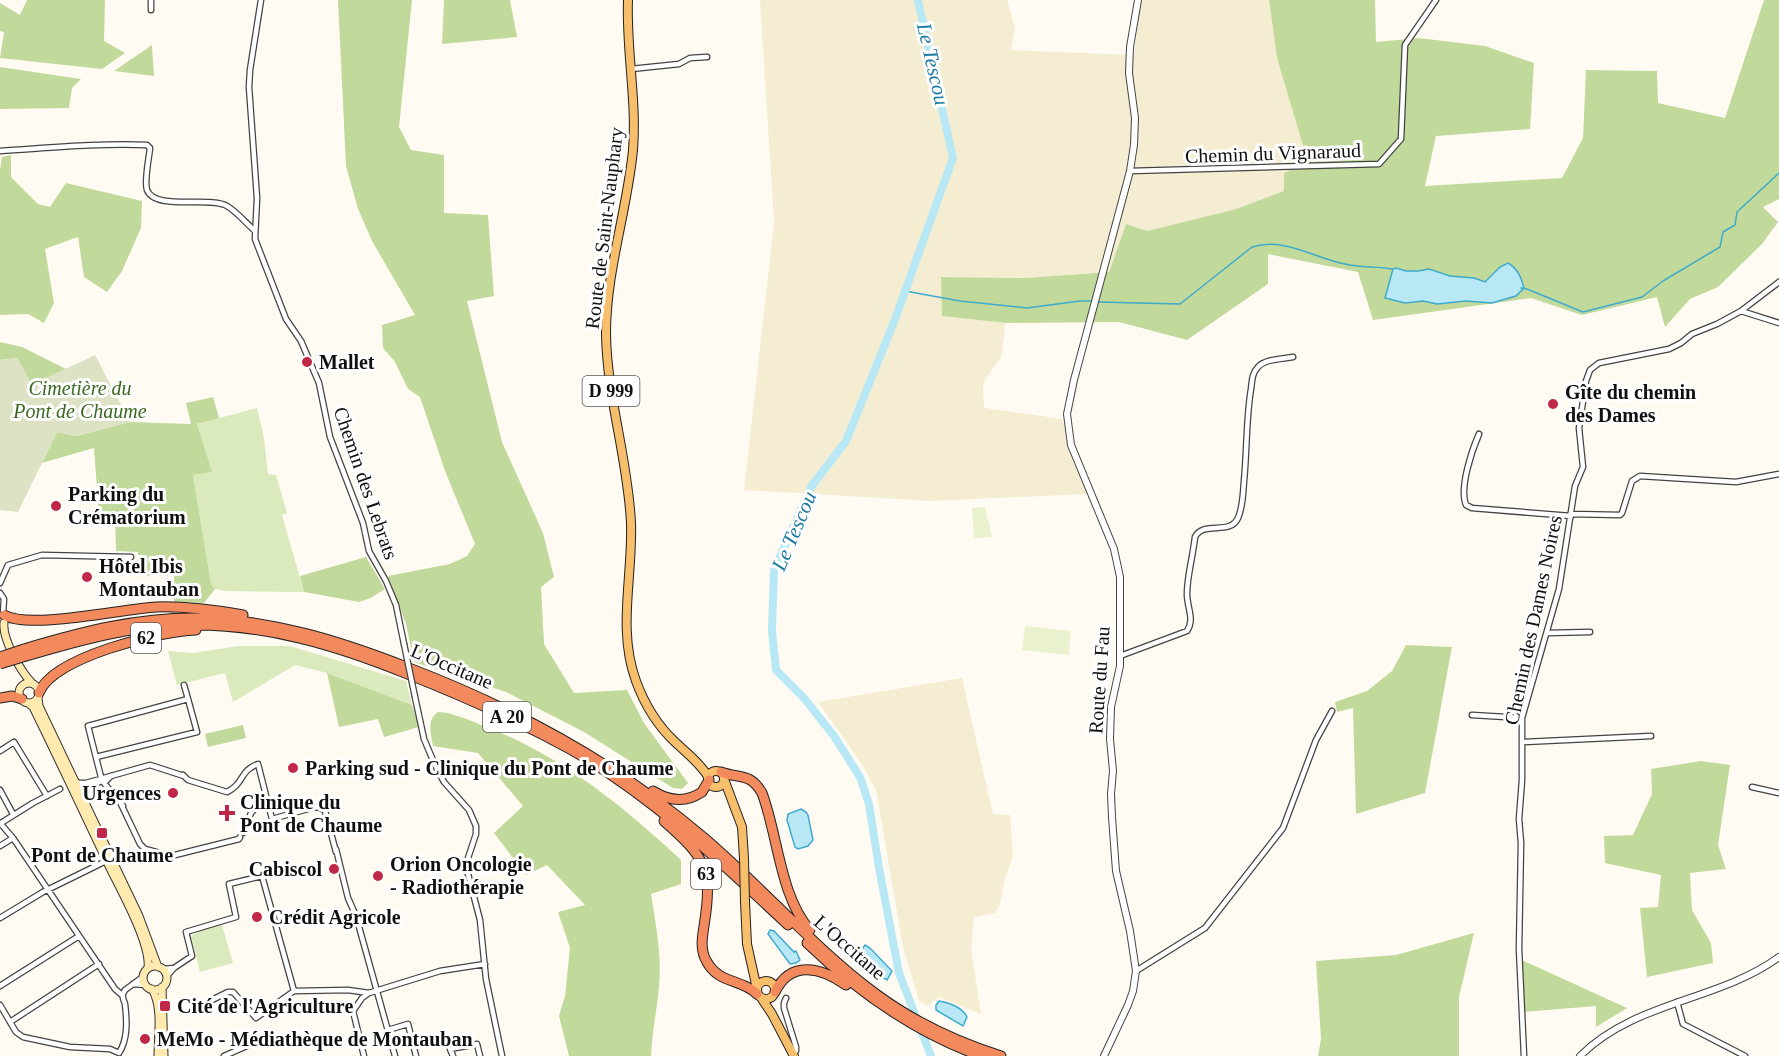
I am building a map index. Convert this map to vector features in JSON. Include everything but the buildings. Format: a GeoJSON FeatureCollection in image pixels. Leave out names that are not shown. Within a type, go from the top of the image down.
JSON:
{"type":"FeatureCollection","features":[{"type":"Feature","properties":{"kind":"highway","name":"62"},"geometry":{"type":"LineString","coordinates":[[2,618],[19,620],[74,618],[140,608],[177,607],[228,612],[266,620],[289,628]]}},
{"type":"Feature","properties":{"kind":"highway","name":"L'Occitane"},"geometry":{"type":"LineString","coordinates":[[0,664],[25,653],[98,629],[148,620],[226,619],[289,628],[360,649],[468,691],[538,724],[654,798],[702,836],[850,974],[898,1014]]}},
{"type":"Feature","properties":{"kind":"highway","name":"L'Occitane"},"geometry":{"type":"LineString","coordinates":[[0,657],[109,633],[162,626],[224,626],[269,631],[308,639],[348,651],[466,697],[604,767],[697,841],[846,979],[898,1014],[981,1056]]}},
{"type":"Feature","properties":{"kind":"highway","name":"62"},"geometry":{"type":"LineString","coordinates":[[39,695],[45,681],[64,669],[98,653],[132,641],[193,630],[269,631]]}},
{"type":"Feature","properties":{"kind":"highway"},"geometry":{"type":"LineString","coordinates":[[0,698],[12,696],[25,701]]}},
{"type":"Feature","properties":{"kind":"highway"},"geometry":{"type":"LineString","coordinates":[[604,767],[672,800],[698,796],[711,782]]}},
{"type":"Feature","properties":{"kind":"highway","name":"63"},"geometry":{"type":"LineString","coordinates":[[604,767],[695,850],[705,869],[708,891],[702,938],[705,959],[721,976],[748,987],[758,994]]}},
{"type":"Feature","properties":{"kind":"highway"},"geometry":{"type":"LineString","coordinates":[[720,774],[743,776],[759,787],[765,801],[794,907],[806,925],[850,974]]}},
{"type":"Feature","properties":{"kind":"highway"},"geometry":{"type":"LineString","coordinates":[[774,994],[780,982],[790,975],[804,970],[816,970],[832,976],[898,1014]]}},
{"type":"Feature","properties":{"kind":"highway","name":"L'Occitane"},"geometry":{"type":"LineString","coordinates":[[931,1031],[1001,1056]]}},
{"type":"Feature","properties":{"kind":"main road","name":"Route de Saint-Nauphary"},"geometry":{"type":"LineString","coordinates":[[628,0],[633,144],[628,186],[612,270],[606,325],[609,381],[631,521],[626,621],[627,648],[635,679],[650,710],[668,735],[695,760],[711,782],[733,803]]}},
{"type":"Feature","properties":{"kind":"main road"},"geometry":{"type":"LineString","coordinates":[[2,618],[5,638],[24,674],[38,687],[39,706],[81,790],[162,970],[166,982],[162,987],[160,1056]]}},
{"type":"Feature","properties":{"kind":"main road"},"geometry":{"type":"LineString","coordinates":[[0,637],[20,672],[19,693],[33,707],[52,744],[135,920],[148,957],[148,968],[144,976],[156,998],[160,1056]]}},
{"type":"Feature","properties":{"kind":"main road"},"geometry":{"type":"LineString","coordinates":[[21,687],[26,683],[32,683]]}},
{"type":"Feature","properties":{"kind":"main road"},"geometry":{"type":"LineString","coordinates":[[25,701],[34,702],[39,695]]}},
{"type":"Feature","properties":{"kind":"main road","name":"Route de Saint-Nauphary"},"geometry":{"type":"LineString","coordinates":[[695,760],[720,774],[742,827],[747,944],[758,994]]}},
{"type":"Feature","properties":{"kind":"main road"},"geometry":{"type":"LineString","coordinates":[[710,774],[720,774],[722,784],[711,782],[710,774]]}},
{"type":"Feature","properties":{"kind":"main road"},"geometry":{"type":"LineString","coordinates":[[148,968],[162,970]]}},
{"type":"Feature","properties":{"kind":"main road"},"geometry":{"type":"LineString","coordinates":[[752,969],[758,977],[772,984],[774,994],[772,1014]]}},
{"type":"Feature","properties":{"kind":"main road"},"geometry":{"type":"LineString","coordinates":[[767,981],[760,983],[758,994],[768,999],[774,994]]}},
{"type":"Feature","properties":{"kind":"main road"},"geometry":{"type":"LineString","coordinates":[[149,987],[162,987]]}},
{"type":"Feature","properties":{"kind":"main road","name":"D 999"},"geometry":{"type":"LineString","coordinates":[[758,994],[772,1014],[793,1054]]}},
{"type":"Feature","properties":{"kind":"street"},"geometry":{"type":"LineString","coordinates":[[151,0],[151,10]]}},
{"type":"Feature","properties":{"kind":"street","name":"Chemin des Lebrats"},"geometry":{"type":"LineString","coordinates":[[261,0],[250,70],[257,198],[255,239],[286,319],[301,341],[319,383],[330,437],[363,523],[369,551],[396,605],[424,739],[444,782],[469,810],[476,826],[467,870],[480,920],[486,979],[502,1056]]}},
{"type":"Feature","properties":{"kind":"street","name":"Route du Fau"},"geometry":{"type":"LineString","coordinates":[[1104,1056],[1128,1005],[1136,970],[1131,931],[1116,872],[1112,817],[1111,707],[1120,666],[1118,564],[1108,531],[1071,445],[1067,414],[1094,302],[1130,171],[1135,118],[1129,73],[1130,47],[1138,0]]}},
{"type":"Feature","properties":{"kind":"street","name":"Chemin du Vignaraud"},"geometry":{"type":"LineString","coordinates":[[1130,171],[1379,164],[1401,139],[1405,45],[1436,0]]}},
{"type":"Feature","properties":{"kind":"street"},"geometry":{"type":"LineString","coordinates":[[631,69],[679,64],[690,57],[707,57]]}},
{"type":"Feature","properties":{"kind":"street"},"geometry":{"type":"LineString","coordinates":[[0,151],[118,144],[149,147],[146,188],[149,194],[172,202],[226,205],[255,231]]}},
{"type":"Feature","properties":{"kind":"street","name":"Chemin des Dames Noires"},"geometry":{"type":"LineString","coordinates":[[1524,1056],[1519,949],[1522,718],[1559,589],[1575,486],[1583,467],[1579,428],[1587,381],[1593,366],[1669,349],[1692,334],[1741,311],[1779,282]]}},
{"type":"Feature","properties":{"kind":"street"},"geometry":{"type":"LineString","coordinates":[[1741,311],[1779,322]]}},
{"type":"Feature","properties":{"kind":"street"},"geometry":{"type":"LineString","coordinates":[[1120,656],[1187,631],[1191,626],[1187,595],[1195,537],[1198,531],[1204,528],[1226,527],[1239,516],[1243,498],[1248,403],[1253,374],[1258,365],[1293,357]]}},
{"type":"Feature","properties":{"kind":"street"},"geometry":{"type":"LineString","coordinates":[[1479,434],[1465,482],[1464,500],[1466,505],[1472,508],[1571,515],[1620,515],[1632,481],[1640,476],[1736,482],[1779,474]]}},
{"type":"Feature","properties":{"kind":"street"},"geometry":{"type":"LineString","coordinates":[[0,583],[8,565],[42,555],[131,557]]}},
{"type":"Feature","properties":{"kind":"street"},"geometry":{"type":"LineString","coordinates":[[0,604],[2,595]]}},
{"type":"Feature","properties":{"kind":"street"},"geometry":{"type":"LineString","coordinates":[[2,595],[2,618]]}},
{"type":"Feature","properties":{"kind":"street"},"geometry":{"type":"LineString","coordinates":[[1548,633],[1590,632]]}},
{"type":"Feature","properties":{"kind":"street"},"geometry":{"type":"LineString","coordinates":[[96,757],[197,732],[184,685]]}},
{"type":"Feature","properties":{"kind":"street"},"geometry":{"type":"LineString","coordinates":[[188,699],[88,726],[104,780],[121,804],[142,847],[171,856],[239,839],[251,813],[266,796]]}},
{"type":"Feature","properties":{"kind":"street"},"geometry":{"type":"LineString","coordinates":[[1136,970],[1204,928],[1283,828],[1316,740],[1332,711]]}},
{"type":"Feature","properties":{"kind":"street"},"geometry":{"type":"LineString","coordinates":[[1472,715],[1522,718]]}},
{"type":"Feature","properties":{"kind":"street"},"geometry":{"type":"LineString","coordinates":[[1523,742],[1652,736]]}},
{"type":"Feature","properties":{"kind":"street"},"geometry":{"type":"LineString","coordinates":[[0,751],[14,742],[47,796]]}},
{"type":"Feature","properties":{"kind":"street"},"geometry":{"type":"LineString","coordinates":[[52,744],[74,787],[81,790],[112,775],[150,765],[227,792],[241,782],[243,773],[258,764],[272,819],[315,807],[325,811],[395,1056]]}},
{"type":"Feature","properties":{"kind":"street"},"geometry":{"type":"LineString","coordinates":[[75,781],[83,784],[104,780]]}},
{"type":"Feature","properties":{"kind":"street"},"geometry":{"type":"LineString","coordinates":[[1752,787],[1779,793]]}},
{"type":"Feature","properties":{"kind":"street"},"geometry":{"type":"LineString","coordinates":[[0,1005],[16,1032],[23,1037],[78,1048],[110,1049],[119,1053],[126,1043],[123,992],[111,982],[13,838],[0,823],[60,789]]}},
{"type":"Feature","properties":{"kind":"street"},"geometry":{"type":"LineString","coordinates":[[0,790],[13,814]]}},
{"type":"Feature","properties":{"kind":"street"},"geometry":{"type":"LineString","coordinates":[[0,846],[13,838]]}},
{"type":"Feature","properties":{"kind":"street"},"geometry":{"type":"LineString","coordinates":[[0,918],[48,889],[106,860],[110,861],[131,899]]}},
{"type":"Feature","properties":{"kind":"street"},"geometry":{"type":"LineString","coordinates":[[162,970],[174,968],[192,956],[186,933],[236,917],[229,884],[262,876],[294,991]]}},
{"type":"Feature","properties":{"kind":"street"},"geometry":{"type":"LineString","coordinates":[[0,986],[79,936]]}},
{"type":"Feature","properties":{"kind":"street"},"geometry":{"type":"LineString","coordinates":[[1580,1056],[1599,1039],[1618,1027],[1677,1002],[1739,980],[1766,967],[1779,957]]}},
{"type":"Feature","properties":{"kind":"street"},"geometry":{"type":"LineString","coordinates":[[10,1022],[99,964]]}},
{"type":"Feature","properties":{"kind":"street"},"geometry":{"type":"LineString","coordinates":[[364,1056],[353,1011],[362,998],[369,993],[440,971],[485,964]]}},
{"type":"Feature","properties":{"kind":"street"},"geometry":{"type":"LineString","coordinates":[[123,992],[144,976]]}},
{"type":"Feature","properties":{"kind":"street"},"geometry":{"type":"LineString","coordinates":[[133,984],[149,987]]}},
{"type":"Feature","properties":{"kind":"street"},"geometry":{"type":"LineString","coordinates":[[198,1007],[228,992],[233,992],[256,1018],[294,991],[348,990],[369,993]]}},
{"type":"Feature","properties":{"kind":"street"},"geometry":{"type":"LineString","coordinates":[[786,998],[784,1008],[796,1047],[793,1054]]}},
{"type":"Feature","properties":{"kind":"street"},"geometry":{"type":"LineString","coordinates":[[1677,1002],[1683,1024],[1745,1056]]}},
{"type":"Feature","properties":{"kind":"street"},"geometry":{"type":"LineString","coordinates":[[388,1030],[408,1024],[416,1056]]}},
{"type":"Feature","properties":{"kind":"street"},"geometry":{"type":"LineString","coordinates":[[453,1056],[450,1049],[477,1044],[480,1056]]}},
{"type":"Feature","properties":{"kind":"street"},"geometry":{"type":"LineString","coordinates":[[224,1056],[249,1046]]}},
{"type":"Feature","properties":{"kind":"street"},"geometry":{"type":"LineString","coordinates":[[78,1048],[79,1056]]}},
{"type":"Feature","properties":{"kind":"street"},"geometry":{"type":"LineString","coordinates":[[79,1056],[85,1048]]}},
{"type":"Feature","properties":{"kind":"shaded area"},"geometry":{"type":"Polygon","coordinates":[[[760,0],[1007,0],[1015,28],[1011,50],[1134,55],[1141,0],[1269,0],[1277,58],[1309,162],[1284,191],[1236,209],[1146,231],[1126,224],[1109,272],[1025,278],[941,277],[943,316],[1006,323],[1001,357],[983,383],[984,408],[1062,419],[1088,494],[930,501],[744,490],[774,223],[760,0]]]}},
{"type":"Feature","properties":{"kind":"shaded area"},"geometry":{"type":"Polygon","coordinates":[[[962,678],[993,814],[1010,815],[1013,856],[1004,882],[1000,905],[995,913],[974,917],[971,949],[981,1014],[939,997],[928,1006],[919,1001],[903,947],[876,790],[861,763],[818,702],[962,678]]]}},
{"type":"Feature","properties":{"kind":"green space"},"geometry":{"type":"Polygon","coordinates":[[[27,0],[105,0],[104,41],[125,53],[102,69],[0,58],[4,32],[0,31],[0,3],[20,15],[27,0]]]}},
{"type":"Feature","properties":{"kind":"green space"},"geometry":{"type":"Polygon","coordinates":[[[338,0],[412,0],[399,127],[411,150],[444,155],[444,213],[488,215],[494,296],[467,301],[502,442],[543,533],[554,577],[541,587],[544,644],[574,693],[627,690],[644,723],[688,783],[682,789],[673,788],[584,732],[506,692],[414,662],[406,624],[388,576],[450,564],[467,556],[475,544],[445,471],[420,397],[408,389],[395,362],[383,348],[382,325],[415,315],[372,241],[358,209],[346,166],[338,0]]]}},
{"type":"Feature","properties":{"kind":"green space"},"geometry":{"type":"Polygon","coordinates":[[[444,0],[510,0],[517,37],[442,44],[444,0]]]}},
{"type":"Feature","properties":{"kind":"green space"},"geometry":{"type":"Polygon","coordinates":[[[1269,0],[1375,0],[1376,42],[1419,38],[1485,46],[1534,63],[1530,129],[1436,136],[1425,186],[1562,178],[1583,138],[1586,70],[1657,71],[1658,103],[1725,118],[1764,0],[1779,0],[1779,199],[1763,207],[1778,222],[1762,244],[1718,287],[1690,299],[1665,327],[1657,297],[1582,315],[1531,298],[1373,320],[1358,272],[1268,254],[1268,284],[1187,340],[1119,322],[1006,323],[942,316],[941,277],[1025,278],[1109,272],[1126,224],[1147,231],[1236,209],[1284,191],[1284,173],[1308,162],[1277,58],[1269,0]]]}},
{"type":"Feature","properties":{"kind":"green space"},"geometry":{"type":"Polygon","coordinates":[[[152,45],[154,76],[114,71],[152,45]]]}},
{"type":"Feature","properties":{"kind":"green space"},"geometry":{"type":"Polygon","coordinates":[[[0,67],[81,79],[72,88],[69,108],[0,109],[0,67]]]}},
{"type":"Feature","properties":{"kind":"green space"},"geometry":{"type":"Polygon","coordinates":[[[11,155],[11,177],[38,204],[50,207],[66,183],[142,201],[141,228],[122,271],[107,292],[84,277],[78,237],[45,249],[54,303],[44,323],[28,314],[0,315],[0,170],[2,157],[11,155]]]}},
{"type":"Feature","properties":{"kind":"green space"},"geometry":{"type":"Polygon","coordinates":[[[0,342],[22,347],[66,369],[32,385],[17,358],[0,360],[0,342]]]}},
{"type":"Feature","properties":{"kind":"green space","name":"Cimetière du Pont de Chaume"},"geometry":{"type":"Polygon","coordinates":[[[95,355],[130,422],[76,436],[57,432],[18,512],[0,510],[0,360],[17,358],[32,385],[95,355]]]}},
{"type":"Feature","properties":{"kind":"green space"},"geometry":{"type":"Polygon","coordinates":[[[213,397],[219,418],[197,424],[212,472],[193,475],[211,584],[215,589],[204,603],[174,602],[174,576],[139,576],[138,552],[116,551],[115,518],[99,517],[94,448],[42,463],[57,432],[76,436],[130,422],[191,424],[186,403],[213,397]]]}},
{"type":"Feature","properties":{"kind":"green space"},"geometry":{"type":"Polygon","coordinates":[[[257,408],[264,438],[268,474],[276,475],[287,513],[282,515],[304,592],[224,591],[215,589],[211,584],[193,475],[211,472],[197,424],[257,408]]]}},
{"type":"Feature","properties":{"kind":"green space"},"geometry":{"type":"Polygon","coordinates":[[[985,507],[992,537],[974,538],[972,508],[985,507]]]}},
{"type":"Feature","properties":{"kind":"green space"},"geometry":{"type":"Polygon","coordinates":[[[366,557],[385,589],[371,598],[359,602],[304,592],[300,576],[366,557]]]}},
{"type":"Feature","properties":{"kind":"green space"},"geometry":{"type":"Polygon","coordinates":[[[1025,626],[1071,631],[1069,655],[1022,650],[1025,626]]]}},
{"type":"Feature","properties":{"kind":"green space"},"geometry":{"type":"Polygon","coordinates":[[[1406,645],[1452,647],[1425,793],[1356,814],[1353,708],[1337,712],[1335,702],[1367,691],[1392,671],[1406,645]]]}},
{"type":"Feature","properties":{"kind":"green space"},"geometry":{"type":"Polygon","coordinates":[[[239,646],[290,646],[406,681],[412,705],[327,673],[295,665],[233,702],[225,673],[177,685],[168,651],[193,653],[239,646]]]}},
{"type":"Feature","properties":{"kind":"green space"},"geometry":{"type":"Polygon","coordinates":[[[327,673],[412,705],[419,727],[384,737],[378,719],[339,727],[327,673]]]}},
{"type":"Feature","properties":{"kind":"green space"},"geometry":{"type":"Polygon","coordinates":[[[438,712],[460,717],[509,737],[563,766],[612,800],[681,860],[681,884],[651,894],[658,940],[660,975],[651,1056],[569,1056],[559,1016],[565,996],[570,948],[558,912],[585,905],[547,865],[526,875],[494,833],[523,806],[478,753],[433,746],[431,723],[438,712]]]}},
{"type":"Feature","properties":{"kind":"green space"},"geometry":{"type":"Polygon","coordinates":[[[243,725],[246,738],[208,747],[205,734],[243,725]]]}},
{"type":"Feature","properties":{"kind":"green space"},"geometry":{"type":"Polygon","coordinates":[[[1701,761],[1730,765],[1718,845],[1726,869],[1690,873],[1692,910],[1711,943],[1713,963],[1647,977],[1640,908],[1658,907],[1661,875],[1605,863],[1604,836],[1633,835],[1652,794],[1651,769],[1701,761]]]}},
{"type":"Feature","properties":{"kind":"green space"},"geometry":{"type":"Polygon","coordinates":[[[222,925],[233,963],[200,972],[191,936],[202,929],[222,925]]]}},
{"type":"Feature","properties":{"kind":"green space"},"geometry":{"type":"Polygon","coordinates":[[[1474,933],[1459,997],[1459,1056],[1318,1056],[1321,1039],[1316,961],[1396,955],[1474,933]]]}},
{"type":"Feature","properties":{"kind":"green space"},"geometry":{"type":"Polygon","coordinates":[[[1522,960],[1627,1008],[1596,1027],[1596,1006],[1524,1012],[1522,960]]]}},
{"type":"Feature","properties":{"kind":"water"},"geometry":{"type":"Polygon","coordinates":[[[1508,263],[1519,274],[1524,288],[1516,296],[1492,303],[1466,301],[1437,304],[1423,301],[1405,303],[1385,298],[1393,269],[1396,268],[1406,271],[1429,269],[1450,276],[1474,278],[1485,282],[1500,267],[1508,263]]]}},
{"type":"Feature","properties":{"kind":"water"},"geometry":{"type":"Polygon","coordinates":[[[801,809],[808,815],[813,840],[808,846],[798,849],[795,847],[787,820],[788,814],[801,809]]]}},
{"type":"Feature","properties":{"kind":"water"},"geometry":{"type":"Polygon","coordinates":[[[770,930],[774,931],[794,952],[796,951],[800,960],[790,964],[768,934],[770,930]]]}},
{"type":"Feature","properties":{"kind":"water"},"geometry":{"type":"Polygon","coordinates":[[[865,945],[892,971],[887,980],[880,976],[861,955],[860,952],[865,945]]]}},
{"type":"Feature","properties":{"kind":"water"},"geometry":{"type":"Polygon","coordinates":[[[939,1001],[951,1004],[962,1011],[967,1017],[963,1026],[936,1010],[939,1001]]]}},
{"type":"Feature","properties":{"kind":"waterway","name":"Le Tescou"},"geometry":{"type":"LineString","coordinates":[[918,0],[953,158],[894,322],[846,441],[811,487],[774,570],[772,631],[776,670],[804,698],[834,736],[860,777],[869,804],[899,973],[931,1056]]}},
{"type":"Feature","properties":{"kind":"waterway"},"geometry":{"type":"LineString","coordinates":[[1521,288],[1583,312],[1642,297],[1663,281],[1720,247],[1723,232],[1735,225],[1737,212],[1779,173]]}},
{"type":"Feature","properties":{"kind":"waterway"},"geometry":{"type":"LineString","coordinates":[[1097,302],[1180,304],[1252,247],[1264,245],[1288,246],[1351,265],[1392,269]]}},
{"type":"Feature","properties":{"kind":"waterway"},"geometry":{"type":"LineString","coordinates":[[905,291],[960,301],[1027,308],[1092,301]]}},
{"type":"Feature","properties":{"kind":"place","name":"Mallet"},"geometry":{"type":"Point","coordinates":[307,362]}},
{"type":"Feature","properties":{"kind":"place","name":"Gîte du chemin des Dames"},"geometry":{"type":"Point","coordinates":[1553,404]}},
{"type":"Feature","properties":{"kind":"place","name":"Parking du Crématorium"},"geometry":{"type":"Point","coordinates":[56,506]}},
{"type":"Feature","properties":{"kind":"place","name":"Hôtel Ibis Montauban"},"geometry":{"type":"Point","coordinates":[87,577]}},
{"type":"Feature","properties":{"kind":"place","name":"Parking sud - Clinique du Pont de Chaume"},"geometry":{"type":"Point","coordinates":[293,768]}},
{"type":"Feature","properties":{"kind":"place","name":"Urgences"},"geometry":{"type":"Point","coordinates":[173,793]}},
{"type":"Feature","properties":{"kind":"place","name":"Clinique du Pont de Chaume"},"geometry":{"type":"Point","coordinates":[227,813]}},
{"type":"Feature","properties":{"kind":"place","name":"Pont de Chaume"},"geometry":{"type":"Point","coordinates":[102,833]}},
{"type":"Feature","properties":{"kind":"place","name":"Cabiscol"},"geometry":{"type":"Point","coordinates":[334,869]}},
{"type":"Feature","properties":{"kind":"place","name":"Orion Oncologie - Radiothérapie"},"geometry":{"type":"Point","coordinates":[378,876]}},
{"type":"Feature","properties":{"kind":"place","name":"Crédit Agricole"},"geometry":{"type":"Point","coordinates":[257,917]}},
{"type":"Feature","properties":{"kind":"place","name":"Cité de l'Agriculture"},"geometry":{"type":"Point","coordinates":[165,1006]}},
{"type":"Feature","properties":{"kind":"place","name":"MeMo - Médiathèque de Montauban"},"geometry":{"type":"Point","coordinates":[145,1039]}}]}
